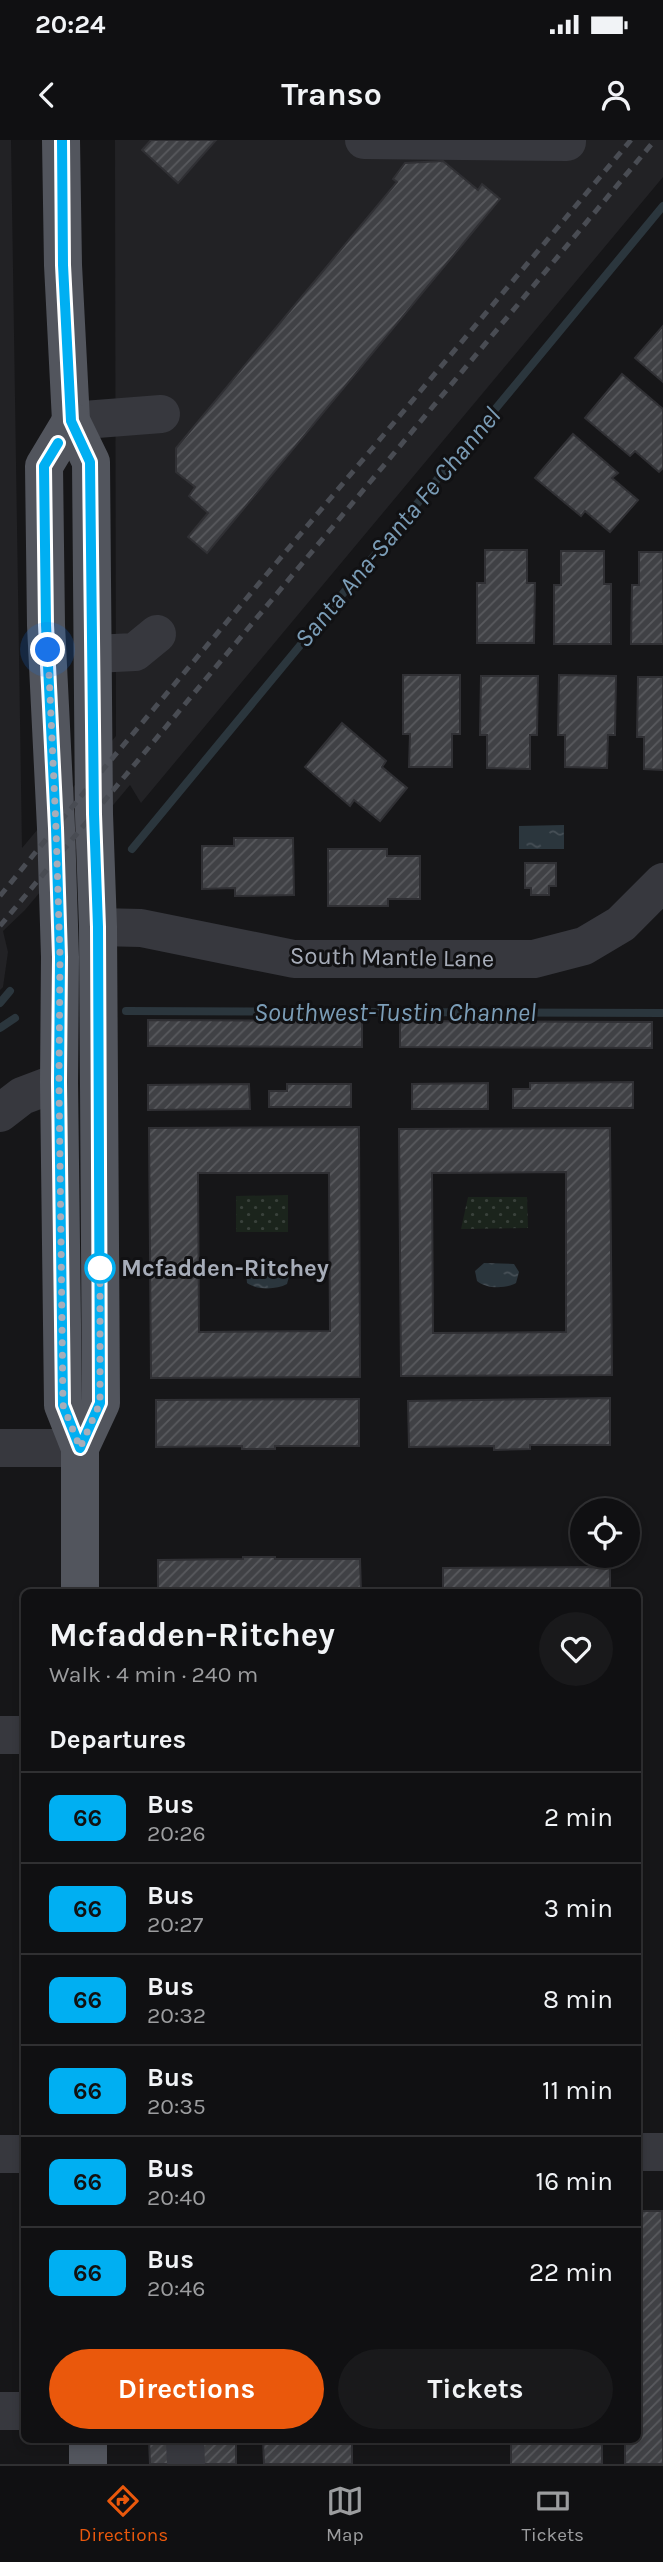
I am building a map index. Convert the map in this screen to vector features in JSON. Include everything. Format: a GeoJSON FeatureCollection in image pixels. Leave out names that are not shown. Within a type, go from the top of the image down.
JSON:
{"type":"FeatureCollection","features":[{"type":"Feature","properties":{"kind":"main road"},"geometry":{"type":"LineString","coordinates":[[61,140],[63,265],[71,421],[90,462],[98,927],[100,1403],[80,1448]]}},
{"type":"Feature","properties":{"kind":"main road"},"geometry":{"type":"LineString","coordinates":[[71,421],[44,466],[46,625],[60,957],[63,1405],[80,1448],[80,1589]]}},
{"type":"Feature","properties":{"kind":"main road"},"geometry":{"type":"LineString","coordinates":[[88,2443],[88,2464]]}},
{"type":"Feature","properties":{"kind":"street"},"geometry":{"type":"LineString","coordinates":[[364,140],[567,140]]}},
{"type":"Feature","properties":{"kind":"street"},"geometry":{"type":"LineString","coordinates":[[71,421],[161,414]]}},
{"type":"Feature","properties":{"kind":"street"},"geometry":{"type":"LineString","coordinates":[[94,654],[135,652],[157,634]]}},
{"type":"Feature","properties":{"kind":"street","name":"South Mantle Lane"},"geometry":{"type":"LineString","coordinates":[[98,927],[153,930],[294,959],[534,959],[584,946],[593,941],[621,924],[663,882]]}},
{"type":"Feature","properties":{"kind":"street"},"geometry":{"type":"LineString","coordinates":[[0,1113],[22,1096],[59,1082]]}},
{"type":"Feature","properties":{"kind":"street"},"geometry":{"type":"LineString","coordinates":[[0,1448],[80,1448]]}},
{"type":"Feature","properties":{"kind":"street"},"geometry":{"type":"LineString","coordinates":[[0,1735],[21,1735]]}},
{"type":"Feature","properties":{"kind":"street"},"geometry":{"type":"LineString","coordinates":[[641,2152],[663,2152]]}},
{"type":"Feature","properties":{"kind":"street"},"geometry":{"type":"LineString","coordinates":[[0,2154],[21,2154]]}},
{"type":"Feature","properties":{"kind":"street"},"geometry":{"type":"LineString","coordinates":[[0,2411],[21,2411]]}},
{"type":"Feature","properties":{"kind":"street"},"geometry":{"type":"LineString","coordinates":[[186,2443],[186,2464]]}},
{"type":"Feature","properties":{"kind":"shaded area"},"geometry":{"type":"Polygon","coordinates":[[[0,140],[11,140],[22,848],[116,736],[115,140],[663,140],[663,177],[141,803],[130,785],[25,910],[3,931],[8,952],[3,987],[0,990],[0,140]]]}},
{"type":"Feature","properties":{"kind":"shaded area"},"geometry":{"type":"Polygon","coordinates":[[[288,1195],[288,1232],[236,1232],[236,1196],[288,1195]]]}},
{"type":"Feature","properties":{"kind":"shaded area"},"geometry":{"type":"Polygon","coordinates":[[[468,1197],[527,1197],[528,1228],[461,1229],[468,1197]]]}},
{"type":"Feature","properties":{"kind":"water"},"geometry":{"type":"Polygon","coordinates":[[[564,825],[564,849],[519,849],[519,826],[564,825]]]}},
{"type":"Feature","properties":{"kind":"water"},"geometry":{"type":"Polygon","coordinates":[[[484,1263],[514,1264],[519,1272],[516,1283],[496,1287],[481,1284],[477,1281],[475,1271],[484,1263]]]}},
{"type":"Feature","properties":{"kind":"water"},"geometry":{"type":"Polygon","coordinates":[[[280,1264],[290,1273],[287,1284],[267,1288],[247,1283],[246,1272],[253,1267],[280,1264]]]}},
{"type":"Feature","properties":{"kind":"building"},"geometry":{"type":"Polygon","coordinates":[[[151,140],[216,140],[178,183],[142,150],[151,140]]]}},
{"type":"Feature","properties":{"kind":"building"},"geometry":{"type":"Polygon","coordinates":[[[443,161],[478,190],[482,184],[500,199],[207,553],[188,537],[208,513],[189,496],[195,487],[176,472],[176,448],[397,182],[393,179],[405,163],[443,161]]]}},
{"type":"Feature","properties":{"kind":"building"},"geometry":{"type":"Polygon","coordinates":[[[663,326],[663,382],[635,358],[663,326]]]}},
{"type":"Feature","properties":{"kind":"building"},"geometry":{"type":"Polygon","coordinates":[[[622,374],[663,409],[663,468],[659,472],[635,451],[630,456],[585,418],[622,374]]]}},
{"type":"Feature","properties":{"kind":"building"},"geometry":{"type":"Polygon","coordinates":[[[573,434],[618,473],[612,478],[638,500],[610,532],[585,511],[581,516],[535,478],[573,434]]]}},
{"type":"Feature","properties":{"kind":"building"},"geometry":{"type":"Polygon","coordinates":[[[485,550],[527,550],[527,583],[535,583],[534,643],[477,643],[477,583],[485,583],[485,550]]]}},
{"type":"Feature","properties":{"kind":"building"},"geometry":{"type":"Polygon","coordinates":[[[561,551],[604,551],[604,584],[611,584],[611,644],[554,644],[554,585],[561,585],[561,551]]]}},
{"type":"Feature","properties":{"kind":"building"},"geometry":{"type":"Polygon","coordinates":[[[639,552],[663,552],[663,644],[631,644],[632,585],[639,585],[639,552]]]}},
{"type":"Feature","properties":{"kind":"building"},"geometry":{"type":"Polygon","coordinates":[[[403,675],[460,675],[460,734],[452,734],[452,767],[409,767],[410,734],[403,734],[403,675]]]}},
{"type":"Feature","properties":{"kind":"building"},"geometry":{"type":"Polygon","coordinates":[[[559,675],[616,676],[615,735],[608,735],[607,768],[565,767],[565,735],[558,735],[559,675]]]}},
{"type":"Feature","properties":{"kind":"building"},"geometry":{"type":"Polygon","coordinates":[[[481,676],[538,676],[537,735],[530,735],[530,769],[487,768],[487,735],[480,735],[481,676]]]}},
{"type":"Feature","properties":{"kind":"building"},"geometry":{"type":"Polygon","coordinates":[[[638,677],[663,677],[663,770],[644,769],[644,737],[637,737],[638,677]]]}},
{"type":"Feature","properties":{"kind":"building"},"geometry":{"type":"Polygon","coordinates":[[[342,723],[386,761],[382,767],[407,788],[380,821],[354,800],[350,806],[305,767],[342,723]]]}},
{"type":"Feature","properties":{"kind":"building"},"geometry":{"type":"Polygon","coordinates":[[[234,838],[293,838],[294,895],[235,896],[235,888],[202,889],[202,846],[234,846],[234,838]]]}},
{"type":"Feature","properties":{"kind":"building"},"geometry":{"type":"Polygon","coordinates":[[[328,849],[387,849],[387,856],[420,856],[420,899],[388,899],[388,906],[328,906],[328,849]]]}},
{"type":"Feature","properties":{"kind":"building"},"geometry":{"type":"Polygon","coordinates":[[[525,863],[556,863],[556,886],[549,886],[549,895],[531,895],[531,888],[525,888],[525,863]]]}},
{"type":"Feature","properties":{"kind":"building"},"geometry":{"type":"Polygon","coordinates":[[[148,1020],[362,1021],[362,1047],[148,1046],[148,1020]]]}},
{"type":"Feature","properties":{"kind":"building"},"geometry":{"type":"Polygon","coordinates":[[[400,1021],[652,1022],[652,1048],[400,1047],[400,1021]]]}},
{"type":"Feature","properties":{"kind":"building"},"geometry":{"type":"Polygon","coordinates":[[[633,1082],[633,1108],[513,1108],[513,1089],[530,1089],[530,1083],[633,1082]]]}},
{"type":"Feature","properties":{"kind":"building"},"geometry":{"type":"Polygon","coordinates":[[[488,1083],[488,1109],[412,1109],[412,1084],[488,1083]]]}},
{"type":"Feature","properties":{"kind":"building"},"geometry":{"type":"Polygon","coordinates":[[[249,1084],[250,1109],[148,1110],[148,1085],[249,1084]]]}},
{"type":"Feature","properties":{"kind":"building"},"geometry":{"type":"Polygon","coordinates":[[[287,1084],[351,1084],[351,1107],[269,1107],[269,1091],[287,1091],[287,1084]]]}},
{"type":"Feature","properties":{"kind":"building"},"geometry":{"type":"Polygon","coordinates":[[[359,1127],[360,1377],[151,1378],[149,1128],[359,1127]],[[198,1173],[199,1332],[330,1331],[329,1173],[198,1173]]]}},
{"type":"Feature","properties":{"kind":"building"},"geometry":{"type":"Polygon","coordinates":[[[610,1128],[612,1375],[401,1376],[399,1129],[610,1128]],[[566,1172],[432,1173],[433,1333],[566,1332],[566,1172]]]}},
{"type":"Feature","properties":{"kind":"building"},"geometry":{"type":"Polygon","coordinates":[[[610,1398],[610,1445],[530,1445],[530,1449],[494,1450],[494,1446],[409,1447],[408,1401],[610,1398]]]}},
{"type":"Feature","properties":{"kind":"building"},"geometry":{"type":"Polygon","coordinates":[[[359,1399],[359,1446],[275,1446],[275,1449],[242,1449],[242,1446],[156,1447],[156,1400],[359,1399]]]}},
{"type":"Feature","properties":{"kind":"building"},"geometry":{"type":"Polygon","coordinates":[[[360,1559],[361,1589],[158,1589],[158,1560],[360,1559]]]}},
{"type":"Feature","properties":{"kind":"building"},"geometry":{"type":"Polygon","coordinates":[[[443,1568],[610,1568],[610,1589],[443,1589],[443,1568]]]}},
{"type":"Feature","properties":{"kind":"building"},"geometry":{"type":"Polygon","coordinates":[[[641,2211],[662,2211],[663,2464],[625,2464],[625,2443],[641,2443],[641,2211]]]}},
{"type":"Feature","properties":{"kind":"building"},"geometry":{"type":"Polygon","coordinates":[[[149,2443],[174,2443],[175,2464],[150,2464],[149,2443]]]}},
{"type":"Feature","properties":{"kind":"building"},"geometry":{"type":"Polygon","coordinates":[[[199,2443],[236,2443],[236,2464],[199,2464],[199,2443]]]}},
{"type":"Feature","properties":{"kind":"building"},"geometry":{"type":"Polygon","coordinates":[[[263,2443],[352,2443],[352,2464],[264,2464],[263,2443]]]}},
{"type":"Feature","properties":{"kind":"building"},"geometry":{"type":"Polygon","coordinates":[[[511,2443],[602,2443],[602,2464],[511,2464],[511,2443]]]}},
{"type":"Feature","properties":{"kind":"waterway","name":"Santa Ana-Santa Fe Channel"},"geometry":{"type":"LineString","coordinates":[[132,849],[663,206]]}},
{"type":"Feature","properties":{"kind":"waterway","name":"Santa Ana-Santa Fe Channel"},"geometry":{"type":"LineString","coordinates":[[0,1003],[10,991]]}},
{"type":"Feature","properties":{"kind":"waterway","name":"Southwest-Tustin Channel"},"geometry":{"type":"LineString","coordinates":[[126,1011],[663,1013]]}},
{"type":"Feature","properties":{"kind":"waterway"},"geometry":{"type":"LineString","coordinates":[[0,1028],[15,1018]]}},
{"type":"Feature","properties":{"kind":"railway"},"geometry":{"type":"LineString","coordinates":[[0,896],[631,140]]}},
{"type":"Feature","properties":{"kind":"railway"},"geometry":{"type":"LineString","coordinates":[[0,926],[655,140]]}},
{"type":"Feature","properties":{"kind":"bus line","name":"66"},"geometry":{"type":"LineString","coordinates":[[58,443],[44,466],[46,625],[60,957],[63,1405],[80,1448],[100,1403],[98,927],[90,462],[71,421],[63,265],[62,140]]}},
{"type":"Feature","properties":{"kind":"place","name":"Mcfadden-Ritchey"},"geometry":{"type":"Point","coordinates":[100,1268]}},
{"type":"Feature","properties":{"kind":"route"},"geometry":{"type":"LineString","coordinates":[[48,650],[60,957],[63,1405],[80,1448],[100,1403],[100,1262],[100,1268]]}}]}
